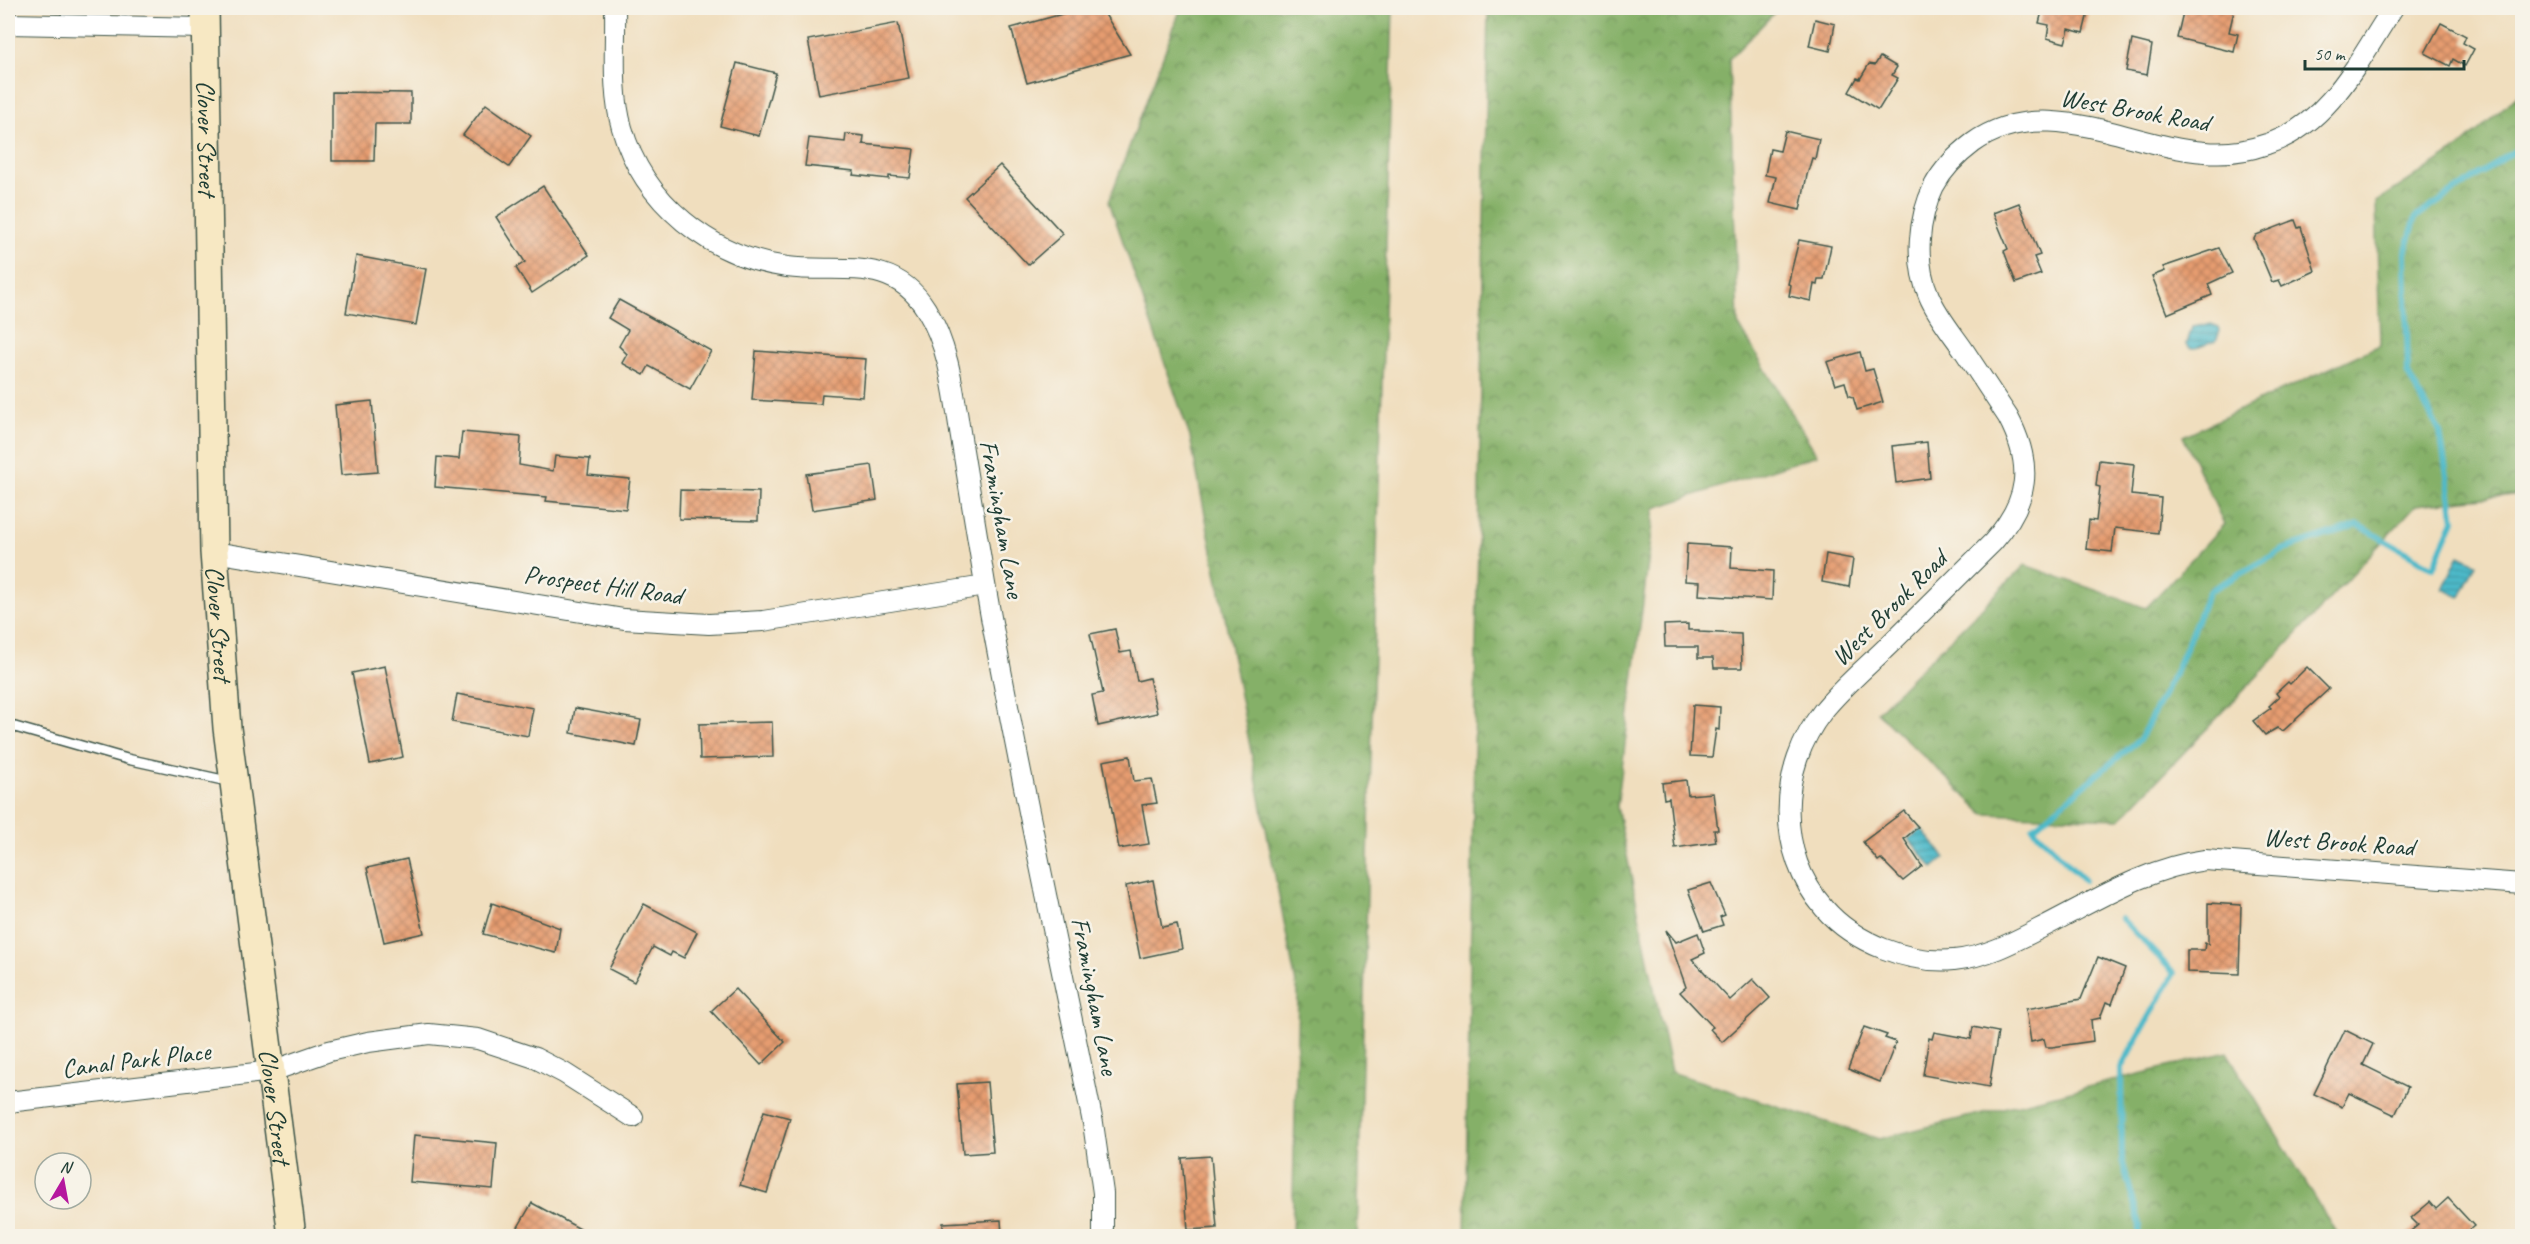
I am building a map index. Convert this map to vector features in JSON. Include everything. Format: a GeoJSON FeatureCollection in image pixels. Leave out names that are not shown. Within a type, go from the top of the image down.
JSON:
{"type":"FeatureCollection","features":[{"type":"Feature","properties":{"kind":"main road","name":"Clover Street"},"geometry":{"type":"LineString","coordinates":[[205,18],[214,552],[227,728],[292,1236]]}},
{"type":"Feature","properties":{"kind":"street","name":"Framingham Lane"},"geometry":{"type":"LineString","coordinates":[[615,8],[616,90],[621,126],[633,158],[652,187],[672,211],[697,234],[729,251],[759,262],[787,267],[856,268],[892,278],[906,286],[928,312],[945,352],[986,585],[1094,1123],[1103,1193],[1103,1236]]}},
{"type":"Feature","properties":{"kind":"street","name":"West Brook Road"},"geometry":{"type":"LineString","coordinates":[[2393,8],[2351,73],[2322,110],[2290,135],[2270,144],[2248,150],[2204,152],[2083,125],[2040,122],[1998,129],[1962,151],[1946,167],[1928,200],[1923,220],[1919,241],[1923,279],[1928,296],[1938,313],[2018,435],[2024,462],[2023,490],[2017,509],[1993,542],[1824,710],[1800,750],[1792,781],[1788,820],[1798,865],[1810,890],[1826,910],[1845,926],[1873,943],[1912,957],[1932,960],[1972,957],[2004,947],[2148,874],[2205,860],[2523,884]]}},
{"type":"Feature","properties":{"kind":"street"},"geometry":{"type":"LineString","coordinates":[[8,24],[205,18]]}},
{"type":"Feature","properties":{"kind":"street","name":"Prospect Hill Road"},"geometry":{"type":"LineString","coordinates":[[214,552],[624,619],[684,624],[763,621],[986,585]]}},
{"type":"Feature","properties":{"kind":"street","name":"Canal Park Place"},"geometry":{"type":"LineString","coordinates":[[8,1102],[272,1071],[329,1051],[368,1042],[409,1036],[454,1035],[504,1046],[535,1058],[564,1073],[633,1117]]}},
{"type":"Feature","properties":{"kind":"lane"},"geometry":{"type":"LineString","coordinates":[[8,725],[127,759],[234,782]]}},
{"type":"Feature","properties":{"kind":"green space"},"geometry":{"type":"Polygon","coordinates":[[[1181,8],[1393,8],[1357,1236],[1292,1236],[1298,994],[1190,437],[1109,201],[1181,8]]]}},
{"type":"Feature","properties":{"kind":"green space"},"geometry":{"type":"Polygon","coordinates":[[[1488,8],[1779,8],[1729,59],[1738,324],[1817,455],[1655,508],[1617,807],[1671,1072],[1879,1139],[2227,1052],[2338,1236],[1465,1236],[1488,8]]]}},
{"type":"Feature","properties":{"kind":"green space"},"geometry":{"type":"Polygon","coordinates":[[[2522,91],[2522,494],[2416,505],[2273,660],[2120,819],[1984,814],[1877,712],[2025,565],[2146,608],[2224,524],[2183,436],[2380,345],[2376,202],[2459,148],[2522,91]]]}},
{"type":"Feature","properties":{"kind":"water"},"geometry":{"type":"Polygon","coordinates":[[[2211,324],[2219,327],[2220,331],[2216,341],[2195,348],[2189,347],[2187,344],[2192,327],[2211,324]]]}},
{"type":"Feature","properties":{"kind":"water"},"geometry":{"type":"Polygon","coordinates":[[[2459,555],[2476,563],[2460,597],[2443,589],[2459,555]]]}},
{"type":"Feature","properties":{"kind":"water"},"geometry":{"type":"Polygon","coordinates":[[[1922,829],[1945,858],[1933,868],[1909,839],[1922,829]]]}},
{"type":"Feature","properties":{"kind":"building"},"geometry":{"type":"Polygon","coordinates":[[[1084,8],[1101,8],[1130,54],[1027,83],[1011,28],[1084,8]]]}},
{"type":"Feature","properties":{"kind":"building"},"geometry":{"type":"Polygon","coordinates":[[[2043,8],[2067,8],[2088,13],[2083,33],[2069,29],[2065,43],[2047,38],[2049,25],[2039,23],[2043,8]]]}},
{"type":"Feature","properties":{"kind":"building"},"geometry":{"type":"Polygon","coordinates":[[[2184,8],[2220,8],[2234,11],[2229,32],[2238,34],[2234,52],[2177,38],[2184,8]]]}},
{"type":"Feature","properties":{"kind":"building"},"geometry":{"type":"Polygon","coordinates":[[[1815,19],[1835,24],[1830,51],[1809,46],[1815,19]]]}},
{"type":"Feature","properties":{"kind":"building"},"geometry":{"type":"Polygon","coordinates":[[[898,23],[909,78],[819,95],[808,40],[898,23]]]}},
{"type":"Feature","properties":{"kind":"building"},"geometry":{"type":"Polygon","coordinates":[[[2441,23],[2466,36],[2463,43],[2474,49],[2465,66],[2453,59],[2450,66],[2425,53],[2441,23]]]}},
{"type":"Feature","properties":{"kind":"building"},"geometry":{"type":"Polygon","coordinates":[[[2132,40],[2152,45],[2147,75],[2126,71],[2132,40]]]}},
{"type":"Feature","properties":{"kind":"building"},"geometry":{"type":"Polygon","coordinates":[[[1880,57],[1897,67],[1892,75],[1898,78],[1877,109],[1849,92],[1869,64],[1875,65],[1880,57]]]}},
{"type":"Feature","properties":{"kind":"building"},"geometry":{"type":"Polygon","coordinates":[[[737,63],[776,73],[759,136],[720,126],[737,63]]]}},
{"type":"Feature","properties":{"kind":"building"},"geometry":{"type":"Polygon","coordinates":[[[332,92],[411,93],[411,124],[375,124],[374,161],[332,161],[332,92]]]}},
{"type":"Feature","properties":{"kind":"building"},"geometry":{"type":"Polygon","coordinates":[[[486,104],[531,136],[509,167],[463,135],[486,104]]]}},
{"type":"Feature","properties":{"kind":"building"},"geometry":{"type":"Polygon","coordinates":[[[1785,131],[1819,139],[1815,159],[1812,158],[1807,175],[1800,210],[1770,203],[1776,177],[1765,175],[1770,149],[1780,151],[1785,131]]]}},
{"type":"Feature","properties":{"kind":"building"},"geometry":{"type":"Polygon","coordinates":[[[846,134],[864,136],[863,144],[914,149],[910,178],[889,176],[889,179],[853,175],[854,171],[805,166],[809,138],[845,142],[846,134]]]}},
{"type":"Feature","properties":{"kind":"building"},"geometry":{"type":"Polygon","coordinates":[[[1000,165],[1063,234],[1028,265],[965,197],[1000,165]]]}},
{"type":"Feature","properties":{"kind":"building"},"geometry":{"type":"Polygon","coordinates":[[[543,186],[589,255],[532,293],[516,268],[525,262],[496,217],[543,186]]]}},
{"type":"Feature","properties":{"kind":"building"},"geometry":{"type":"Polygon","coordinates":[[[2019,203],[2040,255],[2034,257],[2041,274],[2016,283],[2004,251],[2008,249],[1993,213],[2019,203]]]}},
{"type":"Feature","properties":{"kind":"building"},"geometry":{"type":"Polygon","coordinates":[[[2295,220],[2298,228],[2301,227],[2315,271],[2282,286],[2279,280],[2272,282],[2254,239],[2256,235],[2295,220]]]}},
{"type":"Feature","properties":{"kind":"building"},"geometry":{"type":"Polygon","coordinates":[[[1799,240],[1831,246],[1824,279],[1818,279],[1817,285],[1814,284],[1811,301],[1789,296],[1791,285],[1788,284],[1799,240]]]}},
{"type":"Feature","properties":{"kind":"building"},"geometry":{"type":"Polygon","coordinates":[[[2219,248],[2232,273],[2208,284],[2212,295],[2167,314],[2152,276],[2165,271],[2163,267],[2219,248]]]}},
{"type":"Feature","properties":{"kind":"building"},"geometry":{"type":"Polygon","coordinates":[[[356,256],[426,269],[416,325],[346,313],[356,256]]]}},
{"type":"Feature","properties":{"kind":"building"},"geometry":{"type":"Polygon","coordinates":[[[619,300],[711,351],[690,389],[649,366],[644,375],[622,363],[627,354],[619,346],[628,330],[608,318],[619,300]]]}},
{"type":"Feature","properties":{"kind":"building"},"geometry":{"type":"Polygon","coordinates":[[[756,351],[866,359],[863,397],[822,394],[821,404],[752,400],[756,351]]]}},
{"type":"Feature","properties":{"kind":"building"},"geometry":{"type":"Polygon","coordinates":[[[1860,352],[1865,371],[1873,369],[1883,402],[1857,410],[1853,397],[1849,396],[1845,382],[1835,385],[1827,362],[1860,352]]]}},
{"type":"Feature","properties":{"kind":"building"},"geometry":{"type":"Polygon","coordinates":[[[372,401],[378,472],[341,475],[335,405],[372,401]]]}},
{"type":"Feature","properties":{"kind":"building"},"geometry":{"type":"Polygon","coordinates":[[[462,432],[521,437],[519,465],[553,471],[555,456],[590,459],[588,475],[630,479],[626,509],[546,501],[547,497],[435,487],[437,457],[459,459],[462,432]]]}},
{"type":"Feature","properties":{"kind":"building"},"geometry":{"type":"Polygon","coordinates":[[[1927,442],[1930,478],[1896,483],[1892,446],[1927,442]]]}},
{"type":"Feature","properties":{"kind":"building"},"geometry":{"type":"Polygon","coordinates":[[[2099,460],[2134,464],[2131,495],[2161,498],[2158,533],[2115,528],[2112,552],[2086,549],[2089,520],[2096,521],[2100,487],[2096,486],[2099,460]]]}},
{"type":"Feature","properties":{"kind":"building"},"geometry":{"type":"Polygon","coordinates":[[[872,465],[877,500],[812,510],[806,474],[872,465]]]}},
{"type":"Feature","properties":{"kind":"building"},"geometry":{"type":"Polygon","coordinates":[[[680,490],[759,492],[758,521],[679,519],[680,490]]]}},
{"type":"Feature","properties":{"kind":"building"},"geometry":{"type":"Polygon","coordinates":[[[1687,544],[1732,547],[1731,568],[1773,571],[1772,600],[1699,595],[1700,582],[1685,581],[1687,544]]]}},
{"type":"Feature","properties":{"kind":"building"},"geometry":{"type":"Polygon","coordinates":[[[1826,554],[1853,559],[1849,587],[1822,582],[1826,554]]]}},
{"type":"Feature","properties":{"kind":"building"},"geometry":{"type":"Polygon","coordinates":[[[1688,624],[1688,630],[1741,634],[1742,668],[1714,668],[1713,658],[1698,658],[1698,647],[1665,647],[1664,625],[1688,624]]]}},
{"type":"Feature","properties":{"kind":"building"},"geometry":{"type":"Polygon","coordinates":[[[1115,629],[1120,653],[1131,651],[1137,681],[1149,678],[1157,713],[1098,726],[1092,695],[1103,693],[1090,634],[1115,629]]]}},
{"type":"Feature","properties":{"kind":"building"},"geometry":{"type":"Polygon","coordinates":[[[385,666],[403,757],[370,764],[352,673],[385,666]]]}},
{"type":"Feature","properties":{"kind":"building"},"geometry":{"type":"Polygon","coordinates":[[[2307,667],[2329,689],[2284,730],[2277,728],[2265,735],[2253,721],[2271,708],[2269,706],[2279,697],[2276,693],[2288,682],[2290,684],[2307,667]]]}},
{"type":"Feature","properties":{"kind":"building"},"geometry":{"type":"Polygon","coordinates":[[[457,694],[533,708],[528,736],[452,722],[457,694]]]}},
{"type":"Feature","properties":{"kind":"building"},"geometry":{"type":"Polygon","coordinates":[[[1693,705],[1720,707],[1719,730],[1716,729],[1712,757],[1690,756],[1693,705]]]}},
{"type":"Feature","properties":{"kind":"building"},"geometry":{"type":"Polygon","coordinates":[[[575,708],[641,720],[636,746],[571,733],[575,708]]]}},
{"type":"Feature","properties":{"kind":"building"},"geometry":{"type":"Polygon","coordinates":[[[772,722],[773,757],[700,759],[699,724],[772,722]]]}},
{"type":"Feature","properties":{"kind":"building"},"geometry":{"type":"Polygon","coordinates":[[[1130,756],[1134,781],[1152,779],[1157,803],[1142,805],[1149,844],[1119,849],[1103,761],[1130,756]]]}},
{"type":"Feature","properties":{"kind":"building"},"geometry":{"type":"Polygon","coordinates":[[[1686,780],[1688,795],[1713,793],[1718,830],[1714,830],[1716,842],[1675,848],[1669,798],[1664,799],[1662,783],[1686,780]]]}},
{"type":"Feature","properties":{"kind":"building"},"geometry":{"type":"Polygon","coordinates":[[[1904,811],[1918,827],[1904,839],[1922,866],[1903,881],[1881,859],[1878,861],[1863,842],[1904,811]]]}},
{"type":"Feature","properties":{"kind":"building"},"geometry":{"type":"Polygon","coordinates":[[[407,859],[424,933],[384,942],[367,868],[407,859]]]}},
{"type":"Feature","properties":{"kind":"building"},"geometry":{"type":"Polygon","coordinates":[[[1153,880],[1162,927],[1177,924],[1182,949],[1140,958],[1126,886],[1153,880]]]}},
{"type":"Feature","properties":{"kind":"building"},"geometry":{"type":"Polygon","coordinates":[[[1711,883],[1725,915],[1720,917],[1723,925],[1704,931],[1688,890],[1711,883]]]}},
{"type":"Feature","properties":{"kind":"building"},"geometry":{"type":"Polygon","coordinates":[[[492,903],[560,928],[556,953],[483,934],[492,903]]]}},
{"type":"Feature","properties":{"kind":"building"},"geometry":{"type":"Polygon","coordinates":[[[2208,903],[2241,905],[2239,974],[2187,972],[2187,950],[2204,950],[2205,943],[2208,944],[2208,903]]]}},
{"type":"Feature","properties":{"kind":"building"},"geometry":{"type":"Polygon","coordinates":[[[644,904],[697,932],[684,958],[672,952],[670,956],[653,947],[634,982],[609,969],[644,904]]]}},
{"type":"Feature","properties":{"kind":"building"},"geometry":{"type":"Polygon","coordinates":[[[1666,930],[1676,942],[1698,933],[1705,953],[1692,959],[1730,1000],[1753,979],[1770,998],[1722,1042],[1710,1029],[1713,1027],[1680,992],[1686,987],[1666,930]]]}},
{"type":"Feature","properties":{"kind":"building"},"geometry":{"type":"Polygon","coordinates":[[[2098,957],[2125,968],[2112,1004],[2106,1002],[2100,1018],[2091,1020],[2093,1041],[2052,1047],[2046,1047],[2044,1039],[2031,1042],[2026,1009],[2081,999],[2098,957]]]}},
{"type":"Feature","properties":{"kind":"building"},"geometry":{"type":"Polygon","coordinates":[[[735,989],[785,1042],[761,1065],[711,1011],[735,989]]]}},
{"type":"Feature","properties":{"kind":"building"},"geometry":{"type":"Polygon","coordinates":[[[1864,1027],[1887,1035],[1885,1038],[1896,1042],[1880,1082],[1848,1069],[1864,1027]]]}},
{"type":"Feature","properties":{"kind":"building"},"geometry":{"type":"Polygon","coordinates":[[[1973,1027],[1998,1032],[1989,1087],[1923,1075],[1929,1038],[1932,1039],[1934,1032],[1971,1039],[1973,1027]]]}},
{"type":"Feature","properties":{"kind":"building"},"geometry":{"type":"Polygon","coordinates":[[[2345,1030],[2373,1044],[2363,1065],[2408,1087],[2395,1115],[2349,1093],[2342,1107],[2314,1094],[2345,1030]]]}},
{"type":"Feature","properties":{"kind":"building"},"geometry":{"type":"Polygon","coordinates":[[[987,1082],[993,1152],[963,1154],[957,1084],[987,1082]]]}},
{"type":"Feature","properties":{"kind":"building"},"geometry":{"type":"Polygon","coordinates":[[[764,1111],[790,1118],[767,1193],[740,1185],[764,1111]]]}},
{"type":"Feature","properties":{"kind":"building"},"geometry":{"type":"Polygon","coordinates":[[[414,1135],[497,1143],[493,1189],[410,1182],[414,1135]]]}},
{"type":"Feature","properties":{"kind":"building"},"geometry":{"type":"Polygon","coordinates":[[[1211,1156],[1217,1228],[1188,1230],[1182,1158],[1211,1156]]]}},
{"type":"Feature","properties":{"kind":"building"},"geometry":{"type":"Polygon","coordinates":[[[2448,1198],[2474,1226],[2462,1236],[2405,1236],[2418,1225],[2411,1218],[2430,1202],[2436,1209],[2448,1198]]]}},
{"type":"Feature","properties":{"kind":"building"},"geometry":{"type":"Polygon","coordinates":[[[532,1203],[593,1236],[530,1236],[517,1229],[532,1203]]]}},
{"type":"Feature","properties":{"kind":"building"},"geometry":{"type":"Polygon","coordinates":[[[1001,1220],[1002,1236],[943,1236],[943,1223],[1001,1220]]]}},
{"type":"Feature","properties":{"kind":"waterway"},"geometry":{"type":"LineString","coordinates":[[2084,880],[2033,828],[2140,739],[2176,670],[2209,591],[2285,549],[2358,525],[2433,568],[2454,520],[2440,432],[2408,374],[2405,253],[2416,217],[2522,146]]}},
{"type":"Feature","properties":{"kind":"waterway"},"geometry":{"type":"LineString","coordinates":[[2121,918],[2174,973],[2121,1068],[2122,1160],[2140,1225],[2138,1236]]}}]}
